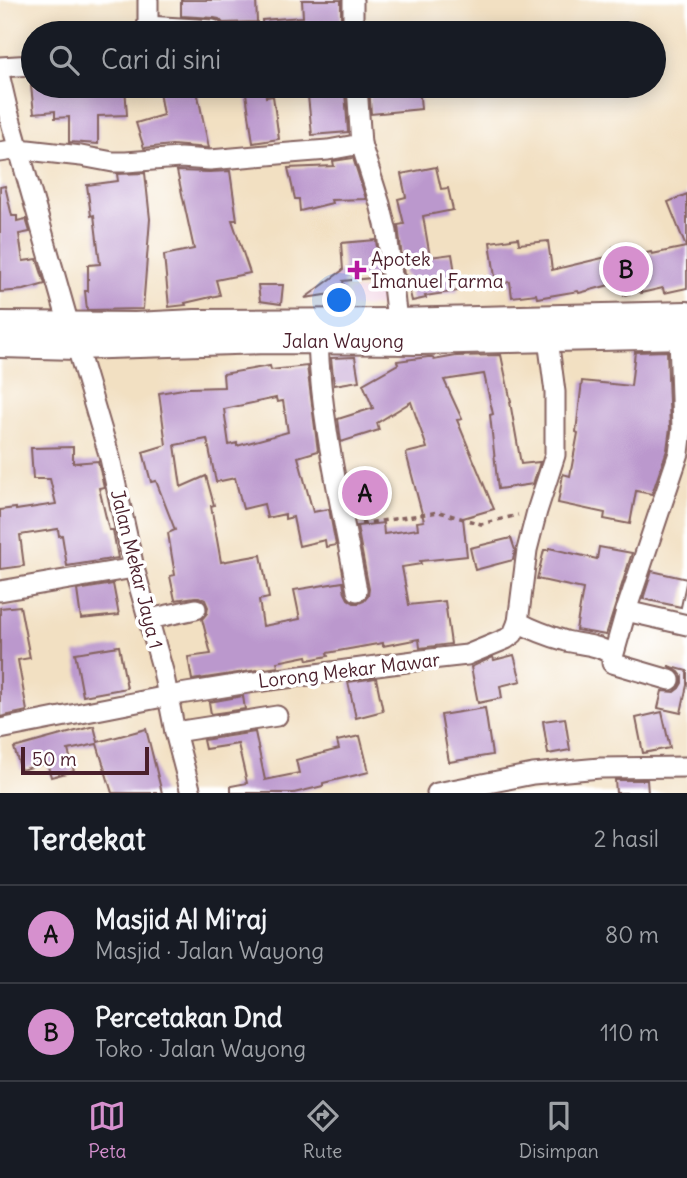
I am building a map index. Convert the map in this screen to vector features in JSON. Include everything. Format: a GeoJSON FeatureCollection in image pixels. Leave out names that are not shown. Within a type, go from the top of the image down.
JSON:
{"type":"FeatureCollection","features":[{"type":"Feature","properties":{"kind":"street"},"geometry":{"type":"LineString","coordinates":[[148,0],[148,21]]}},
{"type":"Feature","properties":{"kind":"street"},"geometry":{"type":"LineString","coordinates":[[353,0],[353,21]]}},
{"type":"Feature","properties":{"kind":"street"},"geometry":{"type":"LineString","coordinates":[[0,66],[21,65]]}},
{"type":"Feature","properties":{"kind":"street","name":"Jalan Mekar Jaya 1"},"geometry":{"type":"LineString","coordinates":[[0,78],[9,150],[73,336],[110,458],[134,568],[163,671],[191,793]]}},
{"type":"Feature","properties":{"kind":"street"},"geometry":{"type":"LineString","coordinates":[[358,98],[361,144],[387,232],[397,321]]}},
{"type":"Feature","properties":{"kind":"street"},"geometry":{"type":"LineString","coordinates":[[9,150],[126,162],[180,158],[211,160],[327,150],[361,144]]}},
{"type":"Feature","properties":{"kind":"street","name":"Jalan Wayong"},"geometry":{"type":"LineString","coordinates":[[0,345],[195,322],[397,321],[684,329]]}},
{"type":"Feature","properties":{"kind":"street","name":"Jalan Wayong"},"geometry":{"type":"LineString","coordinates":[[0,324],[73,336],[420,342],[548,339],[647,326]]}},
{"type":"Feature","properties":{"kind":"street"},"geometry":{"type":"LineString","coordinates":[[670,680],[612,663],[626,611],[679,453],[684,329]]}},
{"type":"Feature","properties":{"kind":"street"},"geometry":{"type":"LineString","coordinates":[[548,339],[555,392],[555,456],[527,550],[518,622],[565,641],[602,649],[613,657]]}},
{"type":"Feature","properties":{"kind":"street"},"geometry":{"type":"LineString","coordinates":[[318,341],[326,426],[357,591]]}},
{"type":"Feature","properties":{"kind":"street"},"geometry":{"type":"LineString","coordinates":[[0,591],[134,568]]}},
{"type":"Feature","properties":{"kind":"street"},"geometry":{"type":"LineString","coordinates":[[149,619],[196,610]]}},
{"type":"Feature","properties":{"kind":"street"},"geometry":{"type":"LineString","coordinates":[[626,611],[687,625]]}},
{"type":"Feature","properties":{"kind":"street","name":"Lorong Mekar Mawar"},"geometry":{"type":"LineString","coordinates":[[0,729],[248,682],[467,655],[506,639],[513,634],[518,622]]}},
{"type":"Feature","properties":{"kind":"street"},"geometry":{"type":"LineString","coordinates":[[175,732],[277,716]]}},
{"type":"Feature","properties":{"kind":"street"},"geometry":{"type":"LineString","coordinates":[[436,793],[533,774],[600,768],[687,767]]}},
{"type":"Feature","properties":{"kind":"path"},"geometry":{"type":"LineString","coordinates":[[345,525],[439,512],[481,524],[537,511]]}},
{"type":"Feature","properties":{"kind":"shaded area"},"geometry":{"type":"Polygon","coordinates":[[[388,288],[389,306],[350,307],[348,291],[388,288]]]}},
{"type":"Feature","properties":{"kind":"building"},"geometry":{"type":"Polygon","coordinates":[[[181,0],[256,0],[257,21],[221,21],[214,18],[181,16],[181,0]]]}},
{"type":"Feature","properties":{"kind":"building"},"geometry":{"type":"Polygon","coordinates":[[[302,0],[341,0],[341,21],[262,21],[303,17],[302,0]]]}},
{"type":"Feature","properties":{"kind":"building"},"geometry":{"type":"Polygon","coordinates":[[[32,98],[126,98],[127,115],[98,116],[98,144],[69,142],[69,117],[55,118],[55,111],[34,113],[32,98]]]}},
{"type":"Feature","properties":{"kind":"building"},"geometry":{"type":"Polygon","coordinates":[[[160,98],[199,98],[209,148],[172,145],[144,148],[136,123],[163,115],[160,98]]]}},
{"type":"Feature","properties":{"kind":"building"},"geometry":{"type":"Polygon","coordinates":[[[247,98],[273,98],[279,139],[253,143],[247,98]]]}},
{"type":"Feature","properties":{"kind":"building"},"geometry":{"type":"Polygon","coordinates":[[[308,98],[345,98],[348,132],[312,135],[308,98]]]}},
{"type":"Feature","properties":{"kind":"building"},"geometry":{"type":"Polygon","coordinates":[[[370,98],[420,98],[421,109],[371,114],[370,98]]]}},
{"type":"Feature","properties":{"kind":"building"},"geometry":{"type":"Polygon","coordinates":[[[353,158],[366,199],[331,200],[332,203],[300,211],[299,199],[295,199],[288,168],[334,166],[333,161],[353,158]]]}},
{"type":"Feature","properties":{"kind":"building"},"geometry":{"type":"Polygon","coordinates":[[[436,167],[441,189],[448,188],[453,210],[423,216],[430,257],[452,254],[458,291],[425,296],[426,298],[412,301],[404,275],[398,225],[404,224],[398,199],[406,197],[401,174],[436,167]]]}},
{"type":"Feature","properties":{"kind":"building"},"geometry":{"type":"Polygon","coordinates":[[[177,171],[230,171],[237,220],[232,220],[250,273],[216,280],[220,295],[169,307],[164,255],[194,249],[177,171]]]}},
{"type":"Feature","properties":{"kind":"building"},"geometry":{"type":"Polygon","coordinates":[[[145,173],[150,219],[143,309],[87,310],[85,291],[88,291],[88,265],[100,264],[87,185],[118,181],[117,174],[145,173]]]}},
{"type":"Feature","properties":{"kind":"building"},"geometry":{"type":"Polygon","coordinates":[[[5,186],[12,216],[17,216],[17,221],[26,219],[30,232],[19,234],[23,261],[37,259],[45,284],[24,290],[0,292],[0,187],[5,186]]]}},
{"type":"Feature","properties":{"kind":"building"},"geometry":{"type":"Polygon","coordinates":[[[687,194],[687,288],[664,293],[663,288],[624,295],[621,282],[579,293],[578,291],[537,298],[536,294],[512,297],[510,282],[496,284],[490,242],[518,238],[519,244],[548,241],[552,270],[615,255],[613,247],[627,244],[630,257],[686,247],[668,202],[687,194]]]}},
{"type":"Feature","properties":{"kind":"building"},"geometry":{"type":"Polygon","coordinates":[[[376,240],[380,277],[343,281],[345,292],[305,298],[343,270],[341,243],[376,240]]]}},
{"type":"Feature","properties":{"kind":"building"},"geometry":{"type":"Polygon","coordinates":[[[258,285],[283,285],[281,304],[260,301],[258,285]]]}},
{"type":"Feature","properties":{"kind":"building"},"geometry":{"type":"Polygon","coordinates":[[[667,351],[670,428],[667,450],[652,494],[636,491],[630,524],[604,519],[605,513],[558,503],[563,474],[570,476],[578,433],[582,381],[631,386],[635,352],[667,351]]]}},
{"type":"Feature","properties":{"kind":"building"},"geometry":{"type":"Polygon","coordinates":[[[501,355],[521,464],[540,462],[533,484],[498,489],[490,415],[493,414],[484,374],[444,380],[462,419],[457,420],[494,509],[463,518],[467,556],[420,561],[421,564],[402,567],[409,605],[445,601],[451,644],[420,648],[419,639],[383,646],[383,643],[327,653],[328,656],[308,660],[307,656],[277,662],[278,667],[192,680],[188,657],[211,654],[202,619],[208,607],[205,600],[199,597],[175,600],[170,576],[175,575],[168,533],[175,530],[156,481],[151,482],[143,452],[166,445],[159,393],[189,388],[224,387],[223,374],[270,366],[271,370],[307,366],[318,451],[298,457],[313,512],[329,509],[336,545],[326,547],[325,540],[299,546],[293,517],[285,519],[285,514],[267,518],[264,504],[243,509],[235,478],[216,482],[207,439],[175,445],[181,487],[206,476],[214,505],[211,506],[221,562],[261,555],[269,598],[259,600],[263,626],[300,619],[294,590],[343,582],[348,599],[354,603],[364,601],[369,589],[357,526],[383,523],[384,534],[418,529],[417,522],[424,521],[406,453],[427,448],[411,402],[377,423],[379,430],[341,442],[338,419],[373,408],[363,384],[398,364],[397,361],[428,357],[434,360],[456,356],[501,355]],[[276,398],[224,409],[229,445],[237,443],[237,446],[288,432],[283,401],[277,402],[276,398]]]}},
{"type":"Feature","properties":{"kind":"building"},"geometry":{"type":"Polygon","coordinates":[[[355,357],[359,381],[334,385],[331,358],[355,357]]]}},
{"type":"Feature","properties":{"kind":"building"},"geometry":{"type":"Polygon","coordinates":[[[73,447],[73,463],[98,461],[104,487],[99,488],[109,530],[113,530],[118,558],[67,566],[62,535],[59,536],[58,529],[20,535],[24,566],[0,569],[0,510],[56,504],[50,479],[33,479],[31,448],[73,447]]]}},
{"type":"Feature","properties":{"kind":"building"},"geometry":{"type":"Polygon","coordinates":[[[511,538],[515,550],[513,560],[475,570],[470,548],[511,538]]]}},
{"type":"Feature","properties":{"kind":"building"},"geometry":{"type":"Polygon","coordinates":[[[599,547],[632,553],[606,635],[576,630],[583,589],[537,579],[544,550],[549,548],[597,559],[599,547]]]}},
{"type":"Feature","properties":{"kind":"building"},"geometry":{"type":"Polygon","coordinates":[[[652,571],[687,579],[681,607],[643,599],[652,571]]]}},
{"type":"Feature","properties":{"kind":"building"},"geometry":{"type":"Polygon","coordinates":[[[113,584],[119,615],[81,619],[77,590],[113,584]]]}},
{"type":"Feature","properties":{"kind":"building"},"geometry":{"type":"Polygon","coordinates":[[[20,606],[30,658],[18,660],[27,711],[0,717],[0,608],[20,606]]]}},
{"type":"Feature","properties":{"kind":"building"},"geometry":{"type":"Polygon","coordinates":[[[119,646],[127,688],[83,696],[75,653],[119,646]]]}},
{"type":"Feature","properties":{"kind":"building"},"geometry":{"type":"Polygon","coordinates":[[[514,655],[521,681],[500,686],[502,698],[478,703],[471,667],[493,657],[494,660],[514,655]]]}},
{"type":"Feature","properties":{"kind":"building"},"geometry":{"type":"Polygon","coordinates":[[[668,666],[687,671],[681,713],[658,708],[662,691],[674,692],[682,683],[679,672],[668,666]]]}},
{"type":"Feature","properties":{"kind":"building"},"geometry":{"type":"Polygon","coordinates":[[[376,678],[383,711],[356,718],[348,682],[376,678]]]}},
{"type":"Feature","properties":{"kind":"building"},"geometry":{"type":"Polygon","coordinates":[[[243,696],[245,709],[211,714],[209,702],[243,696]]]}},
{"type":"Feature","properties":{"kind":"building"},"geometry":{"type":"Polygon","coordinates":[[[485,708],[492,755],[449,762],[441,715],[485,708]]]}},
{"type":"Feature","properties":{"kind":"building"},"geometry":{"type":"Polygon","coordinates":[[[662,712],[670,748],[643,753],[636,718],[662,712]]]}},
{"type":"Feature","properties":{"kind":"building"},"geometry":{"type":"Polygon","coordinates":[[[565,718],[570,750],[548,754],[543,721],[565,718]]]}},
{"type":"Feature","properties":{"kind":"building"},"geometry":{"type":"Polygon","coordinates":[[[94,726],[98,742],[146,729],[162,793],[112,793],[97,744],[68,750],[74,771],[51,777],[47,763],[21,770],[14,748],[94,726]]]}},
{"type":"Feature","properties":{"kind":"building"},"geometry":{"type":"Polygon","coordinates":[[[255,732],[265,780],[299,773],[296,760],[339,749],[337,741],[360,736],[369,772],[294,793],[231,793],[231,786],[247,783],[238,744],[205,749],[203,740],[255,732]]]}},
{"type":"Feature","properties":{"kind":"building"},"geometry":{"type":"Polygon","coordinates":[[[615,780],[647,780],[648,793],[616,793],[615,780]]]}},
{"type":"Feature","properties":{"kind":"place","name":"Percetakan Dnd"},"geometry":{"type":"Point","coordinates":[626,269]}},
{"type":"Feature","properties":{"kind":"place","name":"Apotek Imanuel Farma"},"geometry":{"type":"Point","coordinates":[357,270]}},
{"type":"Feature","properties":{"kind":"place","name":"Masjid Al Mi'raj"},"geometry":{"type":"Point","coordinates":[365,493]}}]}
